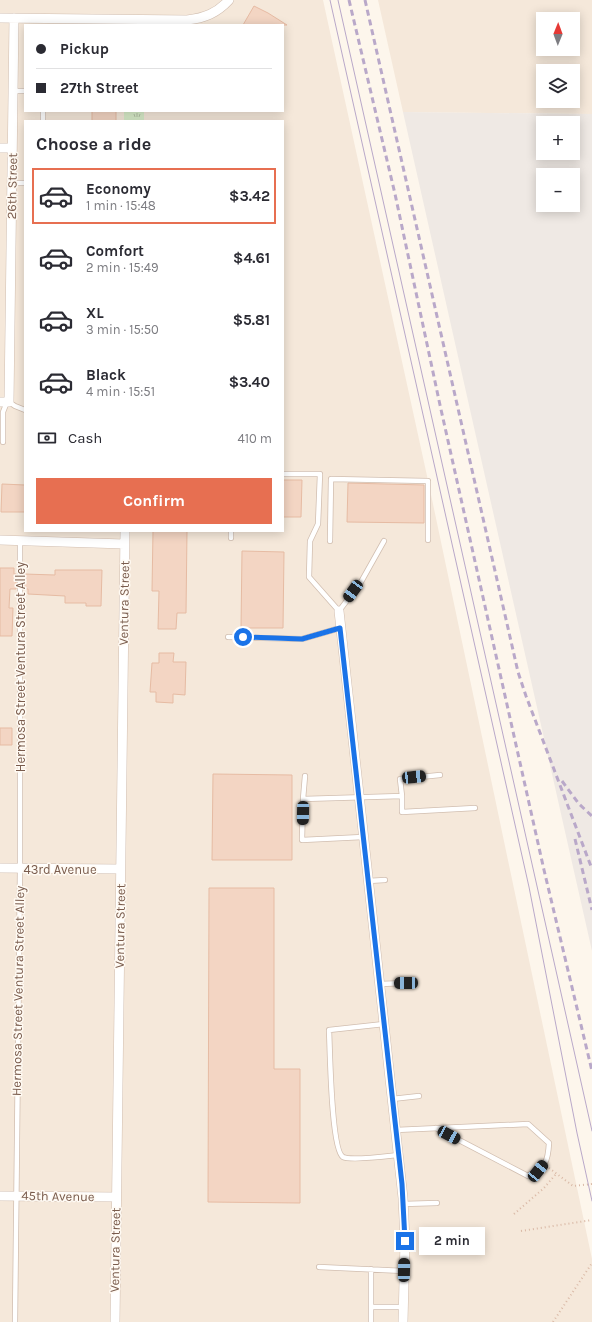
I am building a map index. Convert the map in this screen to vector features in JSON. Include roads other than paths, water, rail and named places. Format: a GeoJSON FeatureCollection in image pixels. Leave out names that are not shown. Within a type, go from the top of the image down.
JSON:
{"type":"FeatureCollection","features":[{"type":"Feature","properties":{"kind":"street"},"geometry":{"type":"LineString","coordinates":[[0,18],[193,20],[210,15],[221,9],[230,0]]}},
{"type":"Feature","properties":{"kind":"street","name":"26th Street"},"geometry":{"type":"LineString","coordinates":[[5,402],[10,284],[14,18]]}},
{"type":"Feature","properties":{"kind":"street"},"geometry":{"type":"LineString","coordinates":[[0,148],[12,148]]}},
{"type":"Feature","properties":{"kind":"street"},"geometry":{"type":"LineString","coordinates":[[0,284],[10,284]]}},
{"type":"Feature","properties":{"kind":"street","name":"Ventura Street"},"geometry":{"type":"LineString","coordinates":[[115,1322],[125,532]]}},
{"type":"Feature","properties":{"kind":"street"},"geometry":{"type":"LineString","coordinates":[[0,540],[124,544]]}},
{"type":"Feature","properties":{"kind":"street"},"geometry":{"type":"LineString","coordinates":[[338,611],[403,1204],[403,1322]]}},
{"type":"Feature","properties":{"kind":"street","name":"43rd Avenue"},"geometry":{"type":"LineString","coordinates":[[0,868],[120,869]]}},
{"type":"Feature","properties":{"kind":"street","name":"45th Avenue"},"geometry":{"type":"LineString","coordinates":[[0,1196],[116,1197]]}},
{"type":"Feature","properties":{"kind":"lane"},"geometry":{"type":"LineString","coordinates":[[13,90],[24,91]]}},
{"type":"Feature","properties":{"kind":"lane"},"geometry":{"type":"LineString","coordinates":[[12,183],[24,183]]}},
{"type":"Feature","properties":{"kind":"lane"},"geometry":{"type":"LineString","coordinates":[[4,442],[3,412],[5,402],[24,410]]}},
{"type":"Feature","properties":{"kind":"lane"},"geometry":{"type":"LineString","coordinates":[[284,474],[320,474],[318,524],[310,541],[309,577],[338,611],[360,582],[384,541]]}},
{"type":"Feature","properties":{"kind":"lane"},"geometry":{"type":"LineString","coordinates":[[330,541],[331,479],[428,481],[428,540]]}},
{"type":"Feature","properties":{"kind":"lane"},"geometry":{"type":"LineString","coordinates":[[231,532],[231,538]]}},
{"type":"Feature","properties":{"kind":"lane","name":"Hermosa Street Ventura Street Alley"},"geometry":{"type":"LineString","coordinates":[[15,1322],[20,868],[20,540]]}},
{"type":"Feature","properties":{"kind":"lane"},"geometry":{"type":"LineString","coordinates":[[228,637],[302,639],[340,628]]}},
{"type":"Feature","properties":{"kind":"lane"},"geometry":{"type":"LineString","coordinates":[[440,775],[400,779],[402,812],[475,808]]}},
{"type":"Feature","properties":{"kind":"lane"},"geometry":{"type":"LineString","coordinates":[[305,776],[302,840],[363,837]]}},
{"type":"Feature","properties":{"kind":"lane"},"geometry":{"type":"LineString","coordinates":[[303,799],[402,796]]}},
{"type":"Feature","properties":{"kind":"lane"},"geometry":{"type":"LineString","coordinates":[[368,881],[385,880]]}},
{"type":"Feature","properties":{"kind":"lane"},"geometry":{"type":"LineString","coordinates":[[380,984],[406,983]]}},
{"type":"Feature","properties":{"kind":"lane"},"geometry":{"type":"LineString","coordinates":[[384,1024],[329,1030],[334,1124],[338,1151],[343,1157],[368,1158],[398,1155]]}},
{"type":"Feature","properties":{"kind":"lane"},"geometry":{"type":"LineString","coordinates":[[392,1099],[419,1096]]}},
{"type":"Feature","properties":{"kind":"lane"},"geometry":{"type":"LineString","coordinates":[[396,1130],[436,1128],[528,1124],[549,1142],[548,1158],[538,1171],[528,1176],[436,1128]]}},
{"type":"Feature","properties":{"kind":"lane"},"geometry":{"type":"LineString","coordinates":[[403,1204],[438,1203]]}},
{"type":"Feature","properties":{"kind":"lane"},"geometry":{"type":"LineString","coordinates":[[319,1267],[404,1270]]}},
{"type":"Feature","properties":{"kind":"lane"},"geometry":{"type":"LineString","coordinates":[[371,1269],[371,1322]]}},
{"type":"Feature","properties":{"kind":"lane"},"geometry":{"type":"LineString","coordinates":[[371,1307],[404,1307]]}},
{"type":"Feature","properties":{"kind":"tram line"},"geometry":{"type":"LineString","coordinates":[[330,0],[529,887],[577,1133],[592,1201]]}},
{"type":"Feature","properties":{"kind":"tram line"},"geometry":{"type":"LineString","coordinates":[[338,0],[592,1131]]}},
{"type":"Feature","properties":{"kind":"railway"},"geometry":{"type":"LineString","coordinates":[[349,0],[395,194],[440,405],[544,870],[592,1071]]}},
{"type":"Feature","properties":{"kind":"railway"},"geometry":{"type":"LineString","coordinates":[[365,0],[518,672],[592,869]]}},
{"type":"Feature","properties":{"kind":"railway"},"geometry":{"type":"LineString","coordinates":[[562,781],[579,804],[592,816]]}},
{"type":"Feature","properties":{"kind":"railway"},"geometry":{"type":"LineString","coordinates":[[575,839],[592,910]]}}]}
